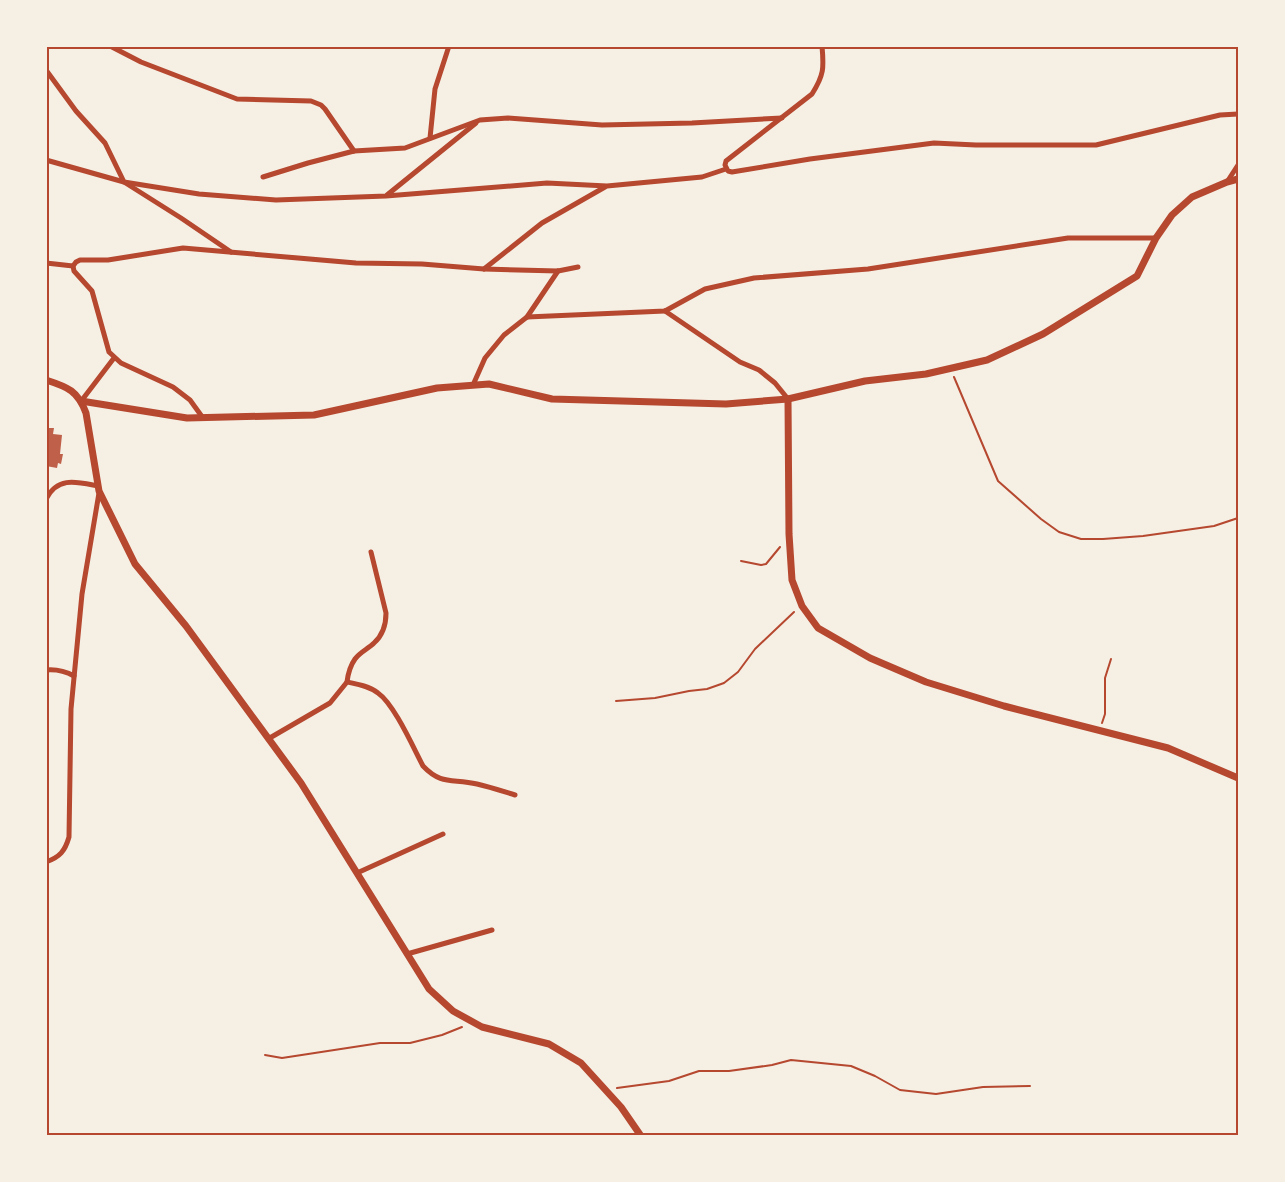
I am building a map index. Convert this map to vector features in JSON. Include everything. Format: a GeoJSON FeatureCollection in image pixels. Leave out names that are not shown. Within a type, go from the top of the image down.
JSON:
{"type":"FeatureCollection","features":[{"type":"Feature","properties":{"kind":"street"},"geometry":{"type":"LineString","coordinates":[[110,46],[141,62],[237,99],[316,102],[325,109],[354,151]]}},
{"type":"Feature","properties":{"kind":"street"},"geometry":{"type":"LineString","coordinates":[[430,138],[435,89],[449,46]]}},
{"type":"Feature","properties":{"kind":"street"},"geometry":{"type":"LineString","coordinates":[[726,169],[724,165],[726,161],[812,94],[820,80],[824,65],[822,46]]}},
{"type":"Feature","properties":{"kind":"street"},"geometry":{"type":"LineString","coordinates":[[46,70],[76,111],[105,143],[124,182],[232,253]]}},
{"type":"Feature","properties":{"kind":"street"},"geometry":{"type":"LineString","coordinates":[[46,160],[124,182],[200,194],[276,200],[386,196],[547,183],[607,186],[702,177],[726,169],[732,172],[934,143],[1096,145],[1220,115],[1239,114]]}},
{"type":"Feature","properties":{"kind":"street"},"geometry":{"type":"LineString","coordinates":[[263,177],[354,151],[405,148],[480,120],[508,118],[602,126],[782,118]]}},
{"type":"Feature","properties":{"kind":"street"},"geometry":{"type":"LineString","coordinates":[[386,196],[480,120]]}},
{"type":"Feature","properties":{"kind":"street"},"geometry":{"type":"LineString","coordinates":[[1227,182],[1239,165]]}},
{"type":"Feature","properties":{"kind":"street"},"geometry":{"type":"LineString","coordinates":[[82,401],[187,418],[314,416],[437,388],[489,384],[552,399],[726,404],[788,399],[865,381],[926,374],[987,360],[1043,334],[1137,276],[1156,238],[1172,215],[1192,197],[1239,179]]}},
{"type":"Feature","properties":{"kind":"street"},"geometry":{"type":"LineString","coordinates":[[484,269],[542,223],[607,186]]}},
{"type":"Feature","properties":{"kind":"street"},"geometry":{"type":"LineString","coordinates":[[527,317],[665,311],[705,289],[754,278],[867,269],[1068,238],[1156,238]]}},
{"type":"Feature","properties":{"kind":"street"},"geometry":{"type":"LineString","coordinates":[[203,418],[190,400],[173,387],[114,358],[106,345],[106,337],[92,291],[74,271],[74,266],[78,261],[108,260],[183,248],[356,263],[558,271],[578,267]]}},
{"type":"Feature","properties":{"kind":"street"},"geometry":{"type":"LineString","coordinates":[[46,263],[74,266]]}},
{"type":"Feature","properties":{"kind":"street"},"geometry":{"type":"LineString","coordinates":[[473,385],[485,358],[504,335],[527,317],[558,271]]}},
{"type":"Feature","properties":{"kind":"street"},"geometry":{"type":"LineString","coordinates":[[665,311],[740,362],[759,370],[775,382],[788,399],[789,534],[792,580],[802,606],[818,628],[870,658],[926,682],[1004,706],[1167,748],[1239,778]]}},
{"type":"Feature","properties":{"kind":"street"},"geometry":{"type":"LineString","coordinates":[[82,401],[114,358]]}},
{"type":"Feature","properties":{"kind":"street"},"geometry":{"type":"LineString","coordinates":[[46,380],[63,385],[82,401],[99,489],[135,564],[186,626],[301,783],[429,989],[453,1011],[482,1027],[549,1044],[580,1063],[621,1107],[641,1136]]}},
{"type":"Feature","properties":{"kind":"street"},"geometry":{"type":"LineString","coordinates":[[46,499],[55,488],[71,481],[99,489]]}},
{"type":"Feature","properties":{"kind":"street"},"geometry":{"type":"LineString","coordinates":[[46,862],[65,850],[69,837],[71,709],[82,594],[99,489]]}},
{"type":"Feature","properties":{"kind":"street"},"geometry":{"type":"LineString","coordinates":[[268,739],[330,703],[347,682],[356,658],[383,632],[386,613],[371,552]]}},
{"type":"Feature","properties":{"kind":"street"},"geometry":{"type":"LineString","coordinates":[[46,670],[56,669],[74,676]]}},
{"type":"Feature","properties":{"kind":"street"},"geometry":{"type":"LineString","coordinates":[[347,682],[364,685],[378,692],[390,705],[423,766],[430,774],[440,779],[476,783],[515,795]]}},
{"type":"Feature","properties":{"kind":"street"},"geometry":{"type":"LineString","coordinates":[[357,873],[443,834]]}},
{"type":"Feature","properties":{"kind":"street"},"geometry":{"type":"LineString","coordinates":[[407,954],[492,930]]}},
{"type":"Feature","properties":{"kind":"path"},"geometry":{"type":"LineString","coordinates":[[951,368],[998,481],[1059,532],[1081,539],[1103,539],[1214,526],[1239,519]]}},
{"type":"Feature","properties":{"kind":"path"},"geometry":{"type":"LineString","coordinates":[[741,561],[766,564],[789,534]]}},
{"type":"Feature","properties":{"kind":"path"},"geometry":{"type":"LineString","coordinates":[[616,701],[655,699],[707,689],[724,683],[738,672],[755,649],[778,626],[802,606]]}},
{"type":"Feature","properties":{"kind":"path"},"geometry":{"type":"LineString","coordinates":[[1100,731],[1105,714],[1105,678],[1111,659]]}},
{"type":"Feature","properties":{"kind":"path"},"geometry":{"type":"LineString","coordinates":[[265,1055],[282,1058],[380,1043],[410,1043],[442,1035],[474,1023]]}},
{"type":"Feature","properties":{"kind":"path"},"geometry":{"type":"LineString","coordinates":[[604,1089],[669,1081],[699,1071],[729,1071],[791,1060],[851,1066],[900,1090],[936,1094],[983,1087],[1030,1086]]}},
{"type":"Feature","properties":{"kind":"building"},"geometry":{"type":"Polygon","coordinates":[[[46,428],[54,428],[53,434],[62,435],[60,454],[63,454],[61,464],[58,463],[57,468],[46,466],[46,428]]]}}]}
